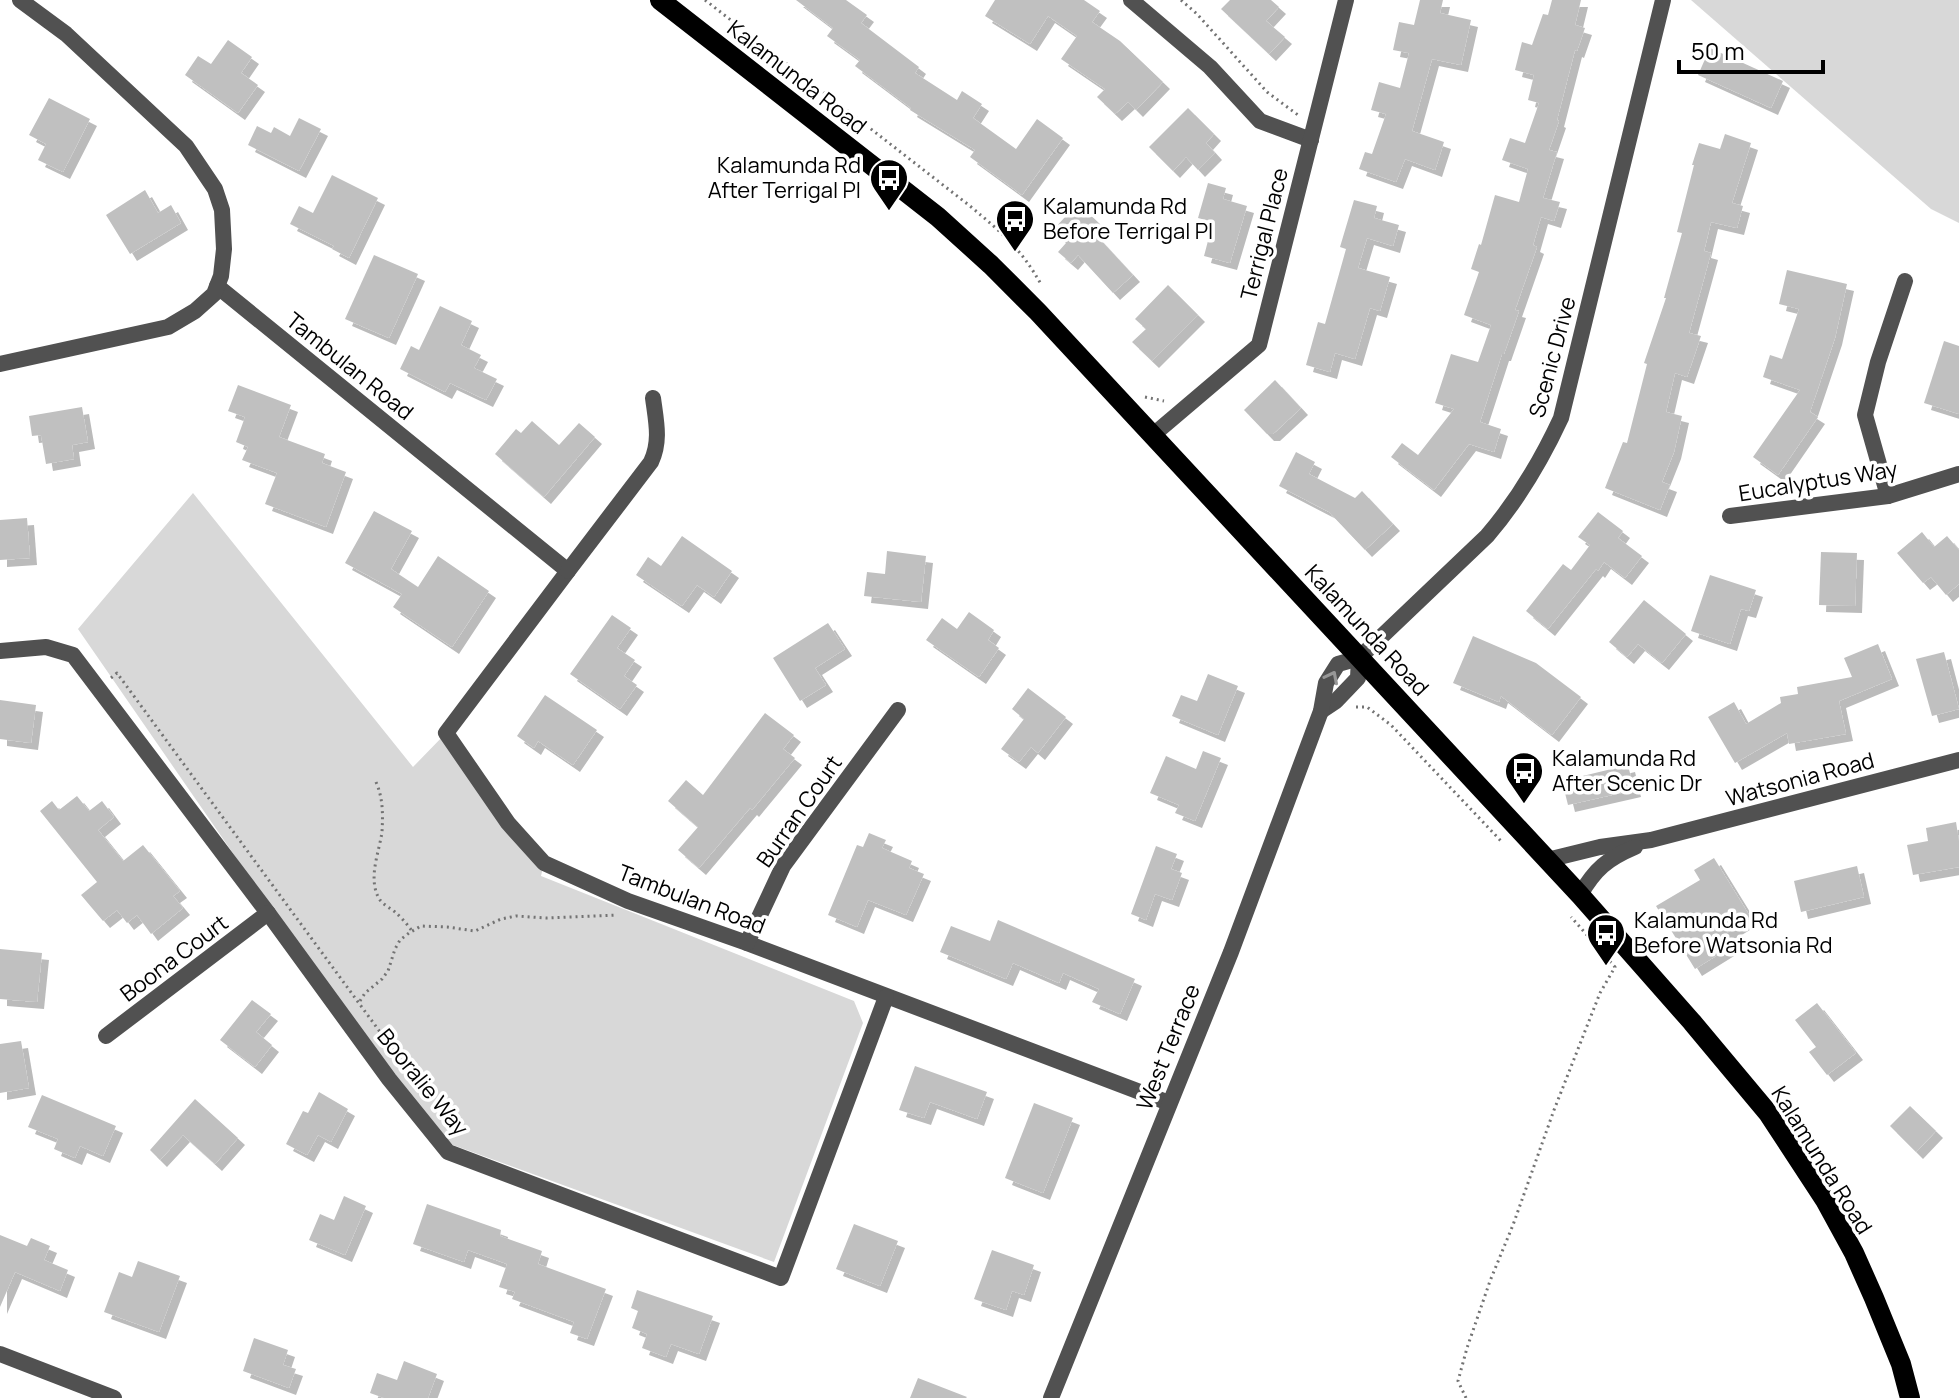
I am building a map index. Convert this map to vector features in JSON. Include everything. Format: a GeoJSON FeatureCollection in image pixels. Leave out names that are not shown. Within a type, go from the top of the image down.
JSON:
{"type":"FeatureCollection","features":[{"type":"Feature","properties":{"kind":"main road","name":"Kalamunda Road"},"geometry":{"type":"LineString","coordinates":[[660,0],[938,217],[991,265],[1580,895],[1768,1113],[1825,1200],[1854,1253],[1901,1364],[1910,1398]]}},
{"type":"Feature","properties":{"kind":"street"},"geometry":{"type":"LineString","coordinates":[[0,364],[168,327],[195,311],[214,294],[221,276],[224,249],[222,210],[215,189],[186,146],[66,34],[20,0]]}},
{"type":"Feature","properties":{"kind":"street"},"geometry":{"type":"LineString","coordinates":[[1131,0],[1210,67],[1260,121],[1312,134]]}},
{"type":"Feature","properties":{"kind":"street","name":"Terrigal Place"},"geometry":{"type":"LineString","coordinates":[[1153,435],[1259,345],[1346,0]]}},
{"type":"Feature","properties":{"kind":"street","name":"Scenic Drive"},"geometry":{"type":"LineString","coordinates":[[1359,658],[1503,518],[1539,464],[1556,429],[1663,0]]}},
{"type":"Feature","properties":{"kind":"street"},"geometry":{"type":"LineString","coordinates":[[1888,496],[1865,415],[1878,362],[1905,281]]}},
{"type":"Feature","properties":{"kind":"street","name":"Tambulan Road"},"geometry":{"type":"LineString","coordinates":[[217,286],[568,571]]}},
{"type":"Feature","properties":{"kind":"street","name":"Tambulan Road"},"geometry":{"type":"LineString","coordinates":[[653,398],[658,439],[651,462],[446,733],[508,823],[544,863],[628,901],[1169,1103]]}},
{"type":"Feature","properties":{"kind":"street","name":"Eucalyptus Way"},"geometry":{"type":"LineString","coordinates":[[1730,516],[1888,496],[1959,474]]}},
{"type":"Feature","properties":{"kind":"street","name":"Booralie Way"},"geometry":{"type":"LineString","coordinates":[[0,651],[46,647],[73,655],[367,1049],[448,1152],[781,1278],[886,997]]}},
{"type":"Feature","properties":{"kind":"street","name":"West Terrace"},"geometry":{"type":"LineString","coordinates":[[1051,1398],[1231,952],[1321,711],[1336,701],[1358,678],[1359,658]]}},
{"type":"Feature","properties":{"kind":"street","name":"Burran Court"},"geometry":{"type":"LineString","coordinates":[[747,943],[783,866],[898,710]]}},
{"type":"Feature","properties":{"kind":"street","name":"Watsonia Road"},"geometry":{"type":"LineString","coordinates":[[1547,860],[1600,847],[1651,840],[1959,760]]}},
{"type":"Feature","properties":{"kind":"street","name":"Watsonia Road"},"geometry":{"type":"LineString","coordinates":[[1580,895],[1598,868],[1618,854],[1651,840]]}},
{"type":"Feature","properties":{"kind":"street","name":"Boona Court"},"geometry":{"type":"LineString","coordinates":[[106,1036],[268,913]]}},
{"type":"Feature","properties":{"kind":"street"},"geometry":{"type":"LineString","coordinates":[[0,1354],[114,1398]]}},
{"type":"Feature","properties":{"kind":"path"},"geometry":{"type":"LineString","coordinates":[[1181,0],[1267,92],[1312,134]]}},
{"type":"Feature","properties":{"kind":"path"},"geometry":{"type":"LineString","coordinates":[[98,687],[117,673],[383,1036],[367,1049]]}},
{"type":"Feature","properties":{"kind":"path"},"geometry":{"type":"LineString","coordinates":[[1350,708],[1367,707],[1391,725],[1505,846]]}},
{"type":"Feature","properties":{"kind":"path"},"geometry":{"type":"LineString","coordinates":[[376,782],[382,797],[382,833],[375,887],[380,899],[412,931]]}},
{"type":"Feature","properties":{"kind":"path"},"geometry":{"type":"LineString","coordinates":[[1466,1398],[1458,1381],[1467,1348],[1554,1110],[1600,993],[1615,967],[1567,912]]}},
{"type":"Feature","properties":{"kind":"path"},"geometry":{"type":"LineString","coordinates":[[359,1003],[388,971],[400,940],[421,926],[475,931],[516,916],[619,915]]}},
{"type":"Feature","properties":{"kind":"shaded area"},"geometry":{"type":"Polygon","coordinates":[[[1691,0],[1959,0],[1959,223],[1931,209],[1691,0]]]}},
{"type":"Feature","properties":{"kind":"shaded area"},"geometry":{"type":"Polygon","coordinates":[[[193,493],[413,767],[446,733],[544,863],[541,876],[854,1001],[863,1023],[774,1262],[453,1145],[389,1079],[78,629],[193,493]]]}},
{"type":"Feature","properties":{"kind":"building"},"geometry":{"type":"Polygon","coordinates":[[[796,0],[846,0],[867,15],[861,23],[919,67],[915,73],[957,100],[962,91],[982,104],[973,118],[1016,149],[1037,119],[1063,138],[1022,195],[970,157],[975,150],[910,110],[855,66],[860,60],[827,36],[833,28],[796,0]]]}},
{"type":"Feature","properties":{"kind":"building"},"geometry":{"type":"Polygon","coordinates":[[[995,0],[1084,0],[1100,11],[1092,22],[1120,41],[1163,82],[1136,110],[1128,102],[1115,114],[1097,97],[1105,89],[1061,59],[1077,36],[1048,16],[1030,44],[985,16],[995,0]]]}},
{"type":"Feature","properties":{"kind":"building"},"geometry":{"type":"Polygon","coordinates":[[[1230,0],[1271,0],[1279,7],[1266,21],[1285,37],[1269,54],[1221,9],[1230,0]]]}},
{"type":"Feature","properties":{"kind":"building"},"geometry":{"type":"Polygon","coordinates":[[[1420,0],[1443,0],[1440,13],[1471,20],[1461,65],[1432,59],[1412,131],[1444,142],[1435,170],[1405,159],[1396,182],[1359,169],[1365,152],[1372,154],[1386,114],[1371,110],[1379,82],[1400,88],[1409,53],[1393,50],[1399,22],[1414,25],[1420,0]]]}},
{"type":"Feature","properties":{"kind":"building"},"geometry":{"type":"Polygon","coordinates":[[[1552,0],[1581,0],[1575,25],[1585,28],[1575,50],[1549,150],[1557,152],[1543,198],[1560,202],[1554,221],[1541,217],[1533,245],[1537,247],[1515,310],[1519,311],[1480,422],[1501,429],[1494,452],[1469,444],[1434,490],[1391,457],[1402,443],[1418,455],[1454,409],[1435,403],[1451,354],[1478,362],[1491,325],[1464,315],[1479,272],[1471,269],[1495,195],[1519,202],[1528,169],[1502,160],[1510,138],[1525,143],[1539,103],[1528,100],[1534,75],[1515,70],[1522,42],[1532,45],[1543,14],[1548,15],[1552,0]]]}},
{"type":"Feature","properties":{"kind":"building"},"geometry":{"type":"Polygon","coordinates":[[[228,40],[252,57],[241,73],[258,85],[238,113],[185,75],[198,56],[211,64],[228,40]]]}},
{"type":"Feature","properties":{"kind":"building"},"geometry":{"type":"Polygon","coordinates":[[[1710,48],[1783,81],[1771,108],[1698,75],[1710,48]]]}},
{"type":"Feature","properties":{"kind":"building"},"geometry":{"type":"Polygon","coordinates":[[[49,98],[90,119],[63,172],[38,160],[46,144],[29,135],[49,98]]]}},
{"type":"Feature","properties":{"kind":"building"},"geometry":{"type":"Polygon","coordinates":[[[1188,108],[1214,134],[1206,143],[1215,153],[1198,170],[1186,157],[1173,171],[1149,147],[1188,108]]]}},
{"type":"Feature","properties":{"kind":"building"},"geometry":{"type":"Polygon","coordinates":[[[299,118],[321,129],[299,171],[248,145],[257,126],[271,133],[274,127],[290,136],[299,118]]]}},
{"type":"Feature","properties":{"kind":"building"},"geometry":{"type":"Polygon","coordinates":[[[1725,134],[1751,143],[1732,203],[1743,206],[1737,228],[1711,222],[1704,251],[1711,253],[1689,333],[1701,336],[1687,377],[1675,373],[1666,412],[1682,416],[1674,452],[1662,482],[1670,485],[1660,510],[1605,488],[1623,442],[1627,443],[1647,364],[1644,363],[1666,298],[1682,233],[1677,232],[1699,143],[1720,149],[1725,134]]]}},
{"type":"Feature","properties":{"kind":"building"},"geometry":{"type":"Polygon","coordinates":[[[332,175],[378,198],[349,258],[332,249],[334,246],[290,224],[299,206],[313,213],[332,175]]]}},
{"type":"Feature","properties":{"kind":"building"},"geometry":{"type":"Polygon","coordinates":[[[1208,183],[1226,188],[1223,199],[1247,206],[1230,263],[1204,256],[1213,222],[1198,218],[1208,183]]]}},
{"type":"Feature","properties":{"kind":"building"},"geometry":{"type":"Polygon","coordinates":[[[145,190],[158,213],[171,205],[181,223],[130,254],[106,215],[145,190]]]}},
{"type":"Feature","properties":{"kind":"building"},"geometry":{"type":"Polygon","coordinates":[[[1354,200],[1377,206],[1374,218],[1399,225],[1393,246],[1367,238],[1358,268],[1390,277],[1380,311],[1370,308],[1355,359],[1335,353],[1330,372],[1306,365],[1318,322],[1325,324],[1346,249],[1340,247],[1354,200]]]}},
{"type":"Feature","properties":{"kind":"building"},"geometry":{"type":"Polygon","coordinates":[[[1078,203],[1103,227],[1096,235],[1133,275],[1113,293],[1078,255],[1071,263],[1058,252],[1066,243],[1053,230],[1078,203]]]}},
{"type":"Feature","properties":{"kind":"building"},"geometry":{"type":"Polygon","coordinates":[[[374,255],[418,274],[389,338],[345,319],[374,255]]]}},
{"type":"Feature","properties":{"kind":"building"},"geometry":{"type":"Polygon","coordinates":[[[1787,270],[1847,284],[1835,338],[1810,412],[1818,417],[1778,475],[1753,457],[1800,390],[1763,377],[1770,355],[1782,359],[1799,309],[1779,304],[1787,270]]]}},
{"type":"Feature","properties":{"kind":"building"},"geometry":{"type":"Polygon","coordinates":[[[1168,285],[1198,315],[1152,361],[1132,342],[1146,329],[1135,319],[1168,285]]]}},
{"type":"Feature","properties":{"kind":"building"},"geometry":{"type":"Polygon","coordinates":[[[440,306],[472,321],[461,345],[481,355],[474,368],[497,379],[486,400],[450,383],[445,392],[400,369],[411,346],[419,350],[440,306]]]}},
{"type":"Feature","properties":{"kind":"building"},"geometry":{"type":"Polygon","coordinates":[[[1944,341],[1959,346],[1959,414],[1924,403],[1944,341]]]}},
{"type":"Feature","properties":{"kind":"building"},"geometry":{"type":"Polygon","coordinates":[[[1275,380],[1301,408],[1273,434],[1267,434],[1244,410],[1275,380]]]}},
{"type":"Feature","properties":{"kind":"building"},"geometry":{"type":"Polygon","coordinates":[[[238,385],[291,405],[279,437],[325,454],[322,463],[346,472],[326,527],[265,504],[277,473],[242,460],[248,447],[236,442],[245,417],[228,411],[238,385]]]}},
{"type":"Feature","properties":{"kind":"building"},"geometry":{"type":"Polygon","coordinates":[[[82,407],[88,442],[72,445],[74,459],[46,464],[41,435],[32,436],[29,416],[82,407]]]}},
{"type":"Feature","properties":{"kind":"building"},"geometry":{"type":"Polygon","coordinates":[[[532,421],[559,445],[579,423],[595,437],[544,497],[495,454],[516,429],[521,433],[532,421]]]}},
{"type":"Feature","properties":{"kind":"building"},"geometry":{"type":"Polygon","coordinates":[[[1296,452],[1315,462],[1309,474],[1355,498],[1362,491],[1393,524],[1365,550],[1329,512],[1279,486],[1296,452]]]}},
{"type":"Feature","properties":{"kind":"building"},"geometry":{"type":"Polygon","coordinates":[[[374,511],[412,531],[391,569],[418,587],[438,556],[489,591],[452,647],[393,607],[402,594],[345,563],[374,511]]]}},
{"type":"Feature","properties":{"kind":"building"},"geometry":{"type":"Polygon","coordinates":[[[1598,512],[1623,531],[1618,538],[1642,556],[1625,578],[1604,562],[1548,629],[1526,611],[1563,564],[1571,570],[1590,545],[1578,537],[1598,512]]]}},
{"type":"Feature","properties":{"kind":"building"},"geometry":{"type":"Polygon","coordinates":[[[27,518],[30,558],[0,560],[0,520],[27,518]]]}},
{"type":"Feature","properties":{"kind":"building"},"geometry":{"type":"Polygon","coordinates":[[[1922,532],[1934,547],[1947,536],[1959,550],[1959,584],[1946,595],[1931,577],[1923,583],[1897,553],[1922,532]]]}},
{"type":"Feature","properties":{"kind":"building"},"geometry":{"type":"Polygon","coordinates":[[[682,536],[732,571],[714,597],[697,585],[682,606],[636,575],[648,557],[661,566],[682,536]]]}},
{"type":"Feature","properties":{"kind":"building"},"geometry":{"type":"Polygon","coordinates":[[[887,551],[926,556],[921,602],[864,596],[867,572],[885,574],[887,551]]]}},
{"type":"Feature","properties":{"kind":"building"},"geometry":{"type":"Polygon","coordinates":[[[1821,552],[1857,553],[1855,606],[1819,605],[1821,552]]]}},
{"type":"Feature","properties":{"kind":"building"},"geometry":{"type":"Polygon","coordinates":[[[1710,575],[1756,590],[1749,611],[1741,609],[1730,644],[1691,631],[1710,575]]]}},
{"type":"Feature","properties":{"kind":"building"},"geometry":{"type":"Polygon","coordinates":[[[1644,600],[1686,634],[1662,663],[1638,644],[1627,657],[1609,642],[1644,600]]]}},
{"type":"Feature","properties":{"kind":"building"},"geometry":{"type":"Polygon","coordinates":[[[969,612],[994,630],[988,640],[999,648],[979,677],[926,640],[942,618],[957,629],[969,612]]]}},
{"type":"Feature","properties":{"kind":"building"},"geometry":{"type":"Polygon","coordinates":[[[612,615],[631,628],[617,648],[635,660],[624,676],[637,685],[620,709],[570,674],[612,615]]]}},
{"type":"Feature","properties":{"kind":"building"},"geometry":{"type":"Polygon","coordinates":[[[828,623],[845,649],[815,668],[826,685],[800,701],[773,658],[828,623]]]}},
{"type":"Feature","properties":{"kind":"building"},"geometry":{"type":"Polygon","coordinates":[[[1473,636],[1536,663],[1581,697],[1552,735],[1501,696],[1499,702],[1453,683],[1473,636]]]}},
{"type":"Feature","properties":{"kind":"building"},"geometry":{"type":"Polygon","coordinates":[[[1878,644],[1892,679],[1839,701],[1846,734],[1789,744],[1787,733],[1735,763],[1708,717],[1734,702],[1746,724],[1781,703],[1780,697],[1798,694],[1797,687],[1852,677],[1844,658],[1878,644]]]}},
{"type":"Feature","properties":{"kind":"building"},"geometry":{"type":"Polygon","coordinates":[[[1944,652],[1959,709],[1932,716],[1916,659],[1944,652]]]}},
{"type":"Feature","properties":{"kind":"building"},"geometry":{"type":"Polygon","coordinates":[[[1208,674],[1238,686],[1218,735],[1172,716],[1181,695],[1197,701],[1208,674]]]}},
{"type":"Feature","properties":{"kind":"building"},"geometry":{"type":"Polygon","coordinates":[[[1028,688],[1066,717],[1038,753],[1031,747],[1019,762],[1001,749],[1024,719],[1012,709],[1028,688]]]}},
{"type":"Feature","properties":{"kind":"building"},"geometry":{"type":"Polygon","coordinates":[[[545,695],[597,730],[573,765],[538,741],[534,748],[517,736],[545,695]]]}},
{"type":"Feature","properties":{"kind":"building"},"geometry":{"type":"Polygon","coordinates":[[[0,700],[36,705],[31,743],[0,739],[0,700]]]}},
{"type":"Feature","properties":{"kind":"building"},"geometry":{"type":"Polygon","coordinates":[[[765,713],[794,735],[783,749],[795,758],[699,868],[678,850],[698,827],[668,801],[686,780],[703,795],[765,713]]]}},
{"type":"Feature","properties":{"kind":"building"},"geometry":{"type":"Polygon","coordinates":[[[1203,751],[1221,758],[1195,821],[1175,813],[1179,805],[1150,793],[1166,756],[1196,769],[1203,751]]]}},
{"type":"Feature","properties":{"kind":"building"},"geometry":{"type":"Polygon","coordinates":[[[1628,765],[1634,790],[1568,805],[1562,781],[1628,765]]]}},
{"type":"Feature","properties":{"kind":"building"},"geometry":{"type":"Polygon","coordinates":[[[77,796],[89,811],[102,801],[114,817],[98,830],[123,861],[143,845],[180,891],[173,896],[183,908],[151,934],[137,915],[127,923],[117,910],[103,921],[81,895],[97,882],[40,811],[52,801],[59,810],[77,796]]]}},
{"type":"Feature","properties":{"kind":"building"},"geometry":{"type":"Polygon","coordinates":[[[1956,822],[1959,867],[1913,875],[1907,845],[1928,841],[1926,828],[1956,822]]]}},
{"type":"Feature","properties":{"kind":"building"},"geometry":{"type":"Polygon","coordinates":[[[869,833],[886,840],[882,848],[912,861],[909,868],[924,874],[906,915],[868,900],[857,927],[828,915],[857,845],[863,847],[869,833]]]}},
{"type":"Feature","properties":{"kind":"building"},"geometry":{"type":"Polygon","coordinates":[[[1156,846],[1177,854],[1171,869],[1182,873],[1172,900],[1155,894],[1146,920],[1131,914],[1156,846]]]}},
{"type":"Feature","properties":{"kind":"building"},"geometry":{"type":"Polygon","coordinates":[[[1714,858],[1751,918],[1725,934],[1732,946],[1695,969],[1656,906],[1700,880],[1694,870],[1714,858]]]}},
{"type":"Feature","properties":{"kind":"building"},"geometry":{"type":"Polygon","coordinates":[[[1857,866],[1864,897],[1801,912],[1794,881],[1857,866]]]}},
{"type":"Feature","properties":{"kind":"building"},"geometry":{"type":"Polygon","coordinates":[[[998,920],[1135,979],[1120,1014],[1092,1002],[1099,989],[1063,973],[1059,983],[1013,963],[1006,979],[940,952],[951,926],[990,941],[998,920]]]}},
{"type":"Feature","properties":{"kind":"building"},"geometry":{"type":"Polygon","coordinates":[[[0,949],[42,953],[37,1002],[0,999],[0,949]]]}},
{"type":"Feature","properties":{"kind":"building"},"geometry":{"type":"Polygon","coordinates":[[[252,1000],[271,1014],[256,1032],[272,1045],[255,1067],[220,1040],[252,1000]]]}},
{"type":"Feature","properties":{"kind":"building"},"geometry":{"type":"Polygon","coordinates":[[[1817,1003],[1856,1053],[1827,1075],[1809,1052],[1816,1047],[1795,1020],[1817,1003]]]}},
{"type":"Feature","properties":{"kind":"building"},"geometry":{"type":"Polygon","coordinates":[[[21,1041],[29,1088],[0,1093],[0,1044],[21,1041]]]}},
{"type":"Feature","properties":{"kind":"building"},"geometry":{"type":"Polygon","coordinates":[[[915,1066],[987,1092],[977,1119],[930,1102],[924,1118],[899,1110],[915,1066]]]}},
{"type":"Feature","properties":{"kind":"building"},"geometry":{"type":"Polygon","coordinates":[[[319,1092],[348,1109],[331,1142],[318,1135],[307,1155],[286,1144],[303,1111],[308,1113],[319,1092]]]}},
{"type":"Feature","properties":{"kind":"building"},"geometry":{"type":"Polygon","coordinates":[[[42,1095],[116,1126],[103,1156],[80,1146],[75,1158],[54,1149],[58,1139],[28,1127],[42,1095]]]}},
{"type":"Feature","properties":{"kind":"building"},"geometry":{"type":"Polygon","coordinates":[[[195,1099],[238,1138],[215,1164],[183,1135],[160,1160],[150,1150],[195,1099]]]}},
{"type":"Feature","properties":{"kind":"building"},"geometry":{"type":"Polygon","coordinates":[[[1034,1103],[1073,1118],[1043,1193],[1005,1178],[1034,1103]]]}},
{"type":"Feature","properties":{"kind":"building"},"geometry":{"type":"Polygon","coordinates":[[[1910,1106],[1936,1131],[1916,1152],[1890,1126],[1910,1106]]]}},
{"type":"Feature","properties":{"kind":"building"},"geometry":{"type":"Polygon","coordinates":[[[344,1196],[366,1206],[345,1255],[309,1240],[320,1214],[334,1220],[344,1196]]]}},
{"type":"Feature","properties":{"kind":"building"},"geometry":{"type":"Polygon","coordinates":[[[427,1204],[501,1230],[500,1236],[542,1251],[538,1264],[606,1289],[587,1339],[570,1333],[574,1322],[512,1299],[515,1292],[499,1287],[507,1264],[468,1250],[464,1262],[413,1244],[427,1204]]]}},
{"type":"Feature","properties":{"kind":"building"},"geometry":{"type":"Polygon","coordinates":[[[854,1224],[898,1241],[880,1286],[836,1269],[854,1224]]]}},
{"type":"Feature","properties":{"kind":"building"},"geometry":{"type":"Polygon","coordinates":[[[0,1235],[27,1246],[31,1238],[50,1246],[44,1260],[68,1270],[60,1291],[15,1272],[0,1307],[0,1235]]]}},
{"type":"Feature","properties":{"kind":"building"},"geometry":{"type":"Polygon","coordinates":[[[992,1250],[1034,1265],[1024,1295],[1012,1291],[1006,1310],[974,1299],[992,1250]]]}},
{"type":"Feature","properties":{"kind":"building"},"geometry":{"type":"Polygon","coordinates":[[[138,1261],[180,1276],[159,1332],[104,1312],[119,1272],[132,1277],[138,1261]]]}},
{"type":"Feature","properties":{"kind":"building"},"geometry":{"type":"Polygon","coordinates":[[[637,1290],[713,1316],[699,1354],[671,1344],[666,1357],[642,1348],[647,1334],[632,1328],[638,1311],[631,1308],[637,1290]]]}},
{"type":"Feature","properties":{"kind":"building"},"geometry":{"type":"Polygon","coordinates":[[[254,1338],[288,1350],[283,1365],[296,1369],[289,1388],[243,1371],[254,1338]]]}},
{"type":"Feature","properties":{"kind":"building"},"geometry":{"type":"Polygon","coordinates":[[[404,1361],[437,1374],[428,1398],[384,1398],[370,1393],[377,1373],[397,1380],[404,1361]]]}},
{"type":"Feature","properties":{"kind":"building"},"geometry":{"type":"Polygon","coordinates":[[[918,1378],[967,1397],[910,1398],[918,1378]]]}},
{"type":"Feature","properties":{"kind":"place","name":"Kalamunda Rd After Terrigal Pl"},"geometry":{"type":"Point","coordinates":[889,212]}},
{"type":"Feature","properties":{"kind":"place","name":"Kalamunda Rd Before Terrigal Pl"},"geometry":{"type":"Point","coordinates":[1015,253]}},
{"type":"Feature","properties":{"kind":"place","name":"Kalamunda Rd After Scenic Dr"},"geometry":{"type":"Point","coordinates":[1524,805]}},
{"type":"Feature","properties":{"kind":"place","name":"Kalamunda Rd Before Watsonia Rd"},"geometry":{"type":"Point","coordinates":[1606,967]}}]}
